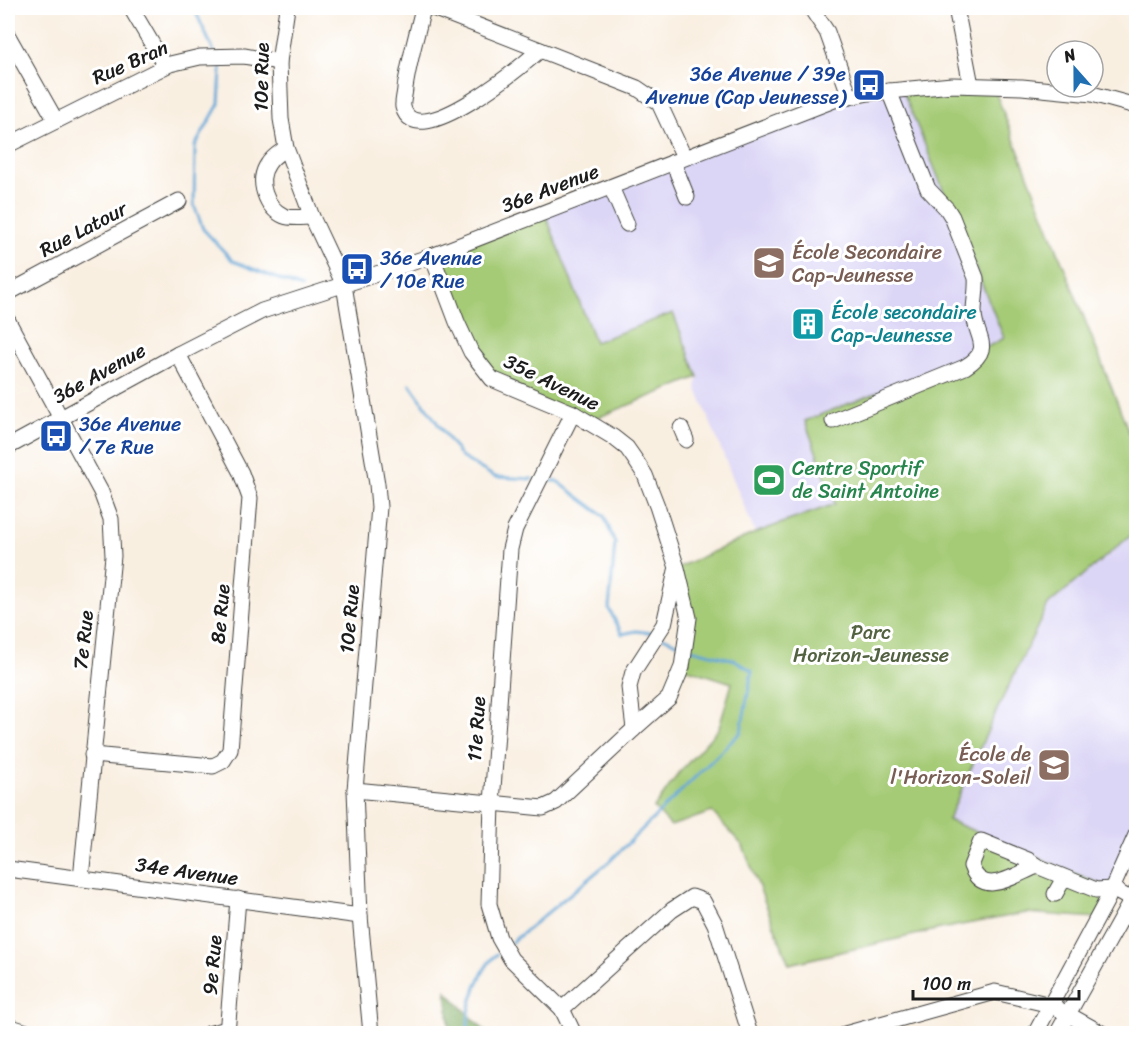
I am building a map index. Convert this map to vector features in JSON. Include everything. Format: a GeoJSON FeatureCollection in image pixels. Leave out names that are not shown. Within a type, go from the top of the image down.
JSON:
{"type":"FeatureCollection","features":[{"type":"Feature","properties":{"kind":"street"},"geometry":{"type":"LineString","coordinates":[[131,8],[165,66]]}},
{"type":"Feature","properties":{"kind":"street","name":"10e Rue"},"geometry":{"type":"LineString","coordinates":[[287,8],[279,62],[281,119],[285,148],[312,217],[344,285],[379,507],[355,790],[360,916],[371,1034]]}},
{"type":"Feature","properties":{"kind":"street"},"geometry":{"type":"LineString","coordinates":[[423,8],[408,69],[403,106],[409,117],[421,122],[442,117],[479,97],[512,75],[540,50]]}},
{"type":"Feature","properties":{"kind":"street"},"geometry":{"type":"LineString","coordinates":[[433,8],[637,88],[659,103],[678,160],[687,197]]}},
{"type":"Feature","properties":{"kind":"street"},"geometry":{"type":"LineString","coordinates":[[811,8],[827,32],[850,97]]}},
{"type":"Feature","properties":{"kind":"street"},"geometry":{"type":"LineString","coordinates":[[956,8],[971,86]]}},
{"type":"Feature","properties":{"kind":"street"},"geometry":{"type":"LineString","coordinates":[[8,36],[56,121]]}},
{"type":"Feature","properties":{"kind":"street","name":"Rue Bran"},"geometry":{"type":"LineString","coordinates":[[8,145],[165,66],[200,57],[244,56],[279,62]]}},
{"type":"Feature","properties":{"kind":"street","name":"36e Avenue"},"geometry":{"type":"LineString","coordinates":[[8,447],[262,311],[432,256],[834,100],[889,91],[952,85],[1022,87],[1092,94],[1137,105]]}},
{"type":"Feature","properties":{"kind":"street"},"geometry":{"type":"LineString","coordinates":[[833,421],[965,367],[975,361],[981,349],[982,340],[974,314],[976,278],[952,217],[928,189],[889,91]]}},
{"type":"Feature","properties":{"kind":"street"},"geometry":{"type":"LineString","coordinates":[[285,148],[266,166],[263,179],[264,195],[273,208],[286,217],[312,217]]}},
{"type":"Feature","properties":{"kind":"street"},"geometry":{"type":"LineString","coordinates":[[611,187],[627,224]]}},
{"type":"Feature","properties":{"kind":"street","name":"Rue Latour"},"geometry":{"type":"LineString","coordinates":[[8,293],[179,201]]}},
{"type":"Feature","properties":{"kind":"street","name":"35e Avenue"},"geometry":{"type":"LineString","coordinates":[[355,790],[543,808],[556,802],[669,698],[682,667],[689,618],[677,568],[645,475],[627,448],[613,437],[573,412],[492,379],[471,352],[432,256]]}},
{"type":"Feature","properties":{"kind":"street","name":"7e Rue"},"geometry":{"type":"LineString","coordinates":[[8,321],[93,475],[111,519],[113,556],[81,878]]}},
{"type":"Feature","properties":{"kind":"street","name":"8e Rue"},"geometry":{"type":"LineString","coordinates":[[92,755],[213,766],[224,761],[230,750],[250,498],[241,473],[178,354]]}},
{"type":"Feature","properties":{"kind":"street","name":"11e Rue"},"geometry":{"type":"LineString","coordinates":[[573,412],[515,529],[510,549],[492,803],[489,904],[499,938],[510,959],[562,1009],[574,1034]]}},
{"type":"Feature","properties":{"kind":"street"},"geometry":{"type":"LineString","coordinates":[[634,729],[629,687],[633,672],[664,624],[677,568]]}},
{"type":"Feature","properties":{"kind":"street"},"geometry":{"type":"LineString","coordinates":[[1035,1034],[1112,889],[1137,835]]}},
{"type":"Feature","properties":{"kind":"street"},"geometry":{"type":"LineString","coordinates":[[1036,866],[1096,890],[1112,889],[1135,898],[1057,1034]]}},
{"type":"Feature","properties":{"kind":"street","name":"34e Avenue"},"geometry":{"type":"LineString","coordinates":[[8,869],[360,916]]}},
{"type":"Feature","properties":{"kind":"street"},"geometry":{"type":"LineString","coordinates":[[1055,894],[1064,878]]}},
{"type":"Feature","properties":{"kind":"street"},"geometry":{"type":"LineString","coordinates":[[562,1009],[672,910],[692,897],[703,901],[715,924],[750,1034]]}},
{"type":"Feature","properties":{"kind":"street","name":"9e Rue"},"geometry":{"type":"LineString","coordinates":[[227,1031],[238,899]]}},
{"type":"Feature","properties":{"kind":"street"},"geometry":{"type":"LineString","coordinates":[[845,1034],[995,992],[1051,1005],[1103,1034]]}},
{"type":"Feature","properties":{"kind":"street"},"geometry":{"type":"LineString","coordinates":[[8,1026],[33,1034]]}},
{"type":"Feature","properties":{"kind":"street"},"geometry":{"type":"LineString","coordinates":[[208,1034],[227,1031]]}},
{"type":"Feature","properties":{"kind":"shaded area","name":"École Secondaire Cap-Jeunesse"},"geometry":{"type":"Polygon","coordinates":[[[902,89],[1004,338],[974,354],[805,421],[835,504],[755,533],[696,387],[698,377],[672,313],[595,342],[545,213],[790,116],[902,89]]]}},
{"type":"Feature","properties":{"kind":"shaded area","name":"École de l'Horizon-Soleil"},"geometry":{"type":"Polygon","coordinates":[[[1136,531],[1136,831],[1112,889],[948,820],[997,710],[1049,605],[1136,531]]]}},
{"type":"Feature","properties":{"kind":"green space","name":"Parc Horizon-Jeunesse"},"geometry":{"type":"Polygon","coordinates":[[[993,86],[1136,450],[1136,531],[1048,605],[997,710],[948,820],[1112,889],[1097,918],[1026,913],[940,929],[789,964],[743,846],[712,812],[671,826],[654,808],[678,774],[719,728],[732,683],[682,667],[689,618],[677,568],[755,533],[835,504],[805,421],[974,354],[1004,338],[902,89],[993,86]]]}},
{"type":"Feature","properties":{"kind":"green space"},"geometry":{"type":"Polygon","coordinates":[[[545,213],[595,342],[673,313],[698,377],[587,422],[492,379],[432,256],[545,213]]]}},
{"type":"Feature","properties":{"kind":"green space"},"geometry":{"type":"Polygon","coordinates":[[[446,991],[487,1033],[450,1033],[446,991]]]}},
{"type":"Feature","properties":{"kind":"waterway"},"geometry":{"type":"LineString","coordinates":[[194,8],[214,52]]}},
{"type":"Feature","properties":{"kind":"waterway"},"geometry":{"type":"LineString","coordinates":[[218,61],[221,69],[219,104],[195,146],[194,205],[203,229],[233,261],[301,288]]}},
{"type":"Feature","properties":{"kind":"waterway"},"geometry":{"type":"LineString","coordinates":[[410,384],[461,457],[495,477],[532,479]]}},
{"type":"Feature","properties":{"kind":"waterway"},"geometry":{"type":"LineString","coordinates":[[552,481],[557,481],[604,516],[615,543],[609,609],[622,634],[636,631],[653,633]]}},
{"type":"Feature","properties":{"kind":"waterway"},"geometry":{"type":"LineString","coordinates":[[663,637],[679,644]]}},
{"type":"Feature","properties":{"kind":"waterway"},"geometry":{"type":"LineString","coordinates":[[512,942],[610,861],[741,732],[752,671],[735,660],[691,649]]}},
{"type":"Feature","properties":{"kind":"waterway"},"geometry":{"type":"LineString","coordinates":[[469,1034],[469,1014],[475,991],[485,969],[497,954]]}},
{"type":"Feature","properties":{"kind":"place","name":"36e Avenue / 39e Avenue (Cap Jeunesse)"},"geometry":{"type":"Point","coordinates":[869,85]}},
{"type":"Feature","properties":{"kind":"place","name":"École Secondaire Cap-Jeunesse"},"geometry":{"type":"Point","coordinates":[769,263]}},
{"type":"Feature","properties":{"kind":"place","name":"36e Avenue / 10e Rue"},"geometry":{"type":"Point","coordinates":[357,269]}},
{"type":"Feature","properties":{"kind":"place","name":"École secondaire Cap-Jeunesse"},"geometry":{"type":"Point","coordinates":[808,324]}},
{"type":"Feature","properties":{"kind":"place","name":"36e Avenue / 7e Rue"},"geometry":{"type":"Point","coordinates":[56,436]}},
{"type":"Feature","properties":{"kind":"place","name":"Centre Sportif de Saint Antoine"},"geometry":{"type":"Point","coordinates":[769,480]}},
{"type":"Feature","properties":{"kind":"place","name":"École de l'Horizon-Soleil"},"geometry":{"type":"Point","coordinates":[1054,765]}}]}
